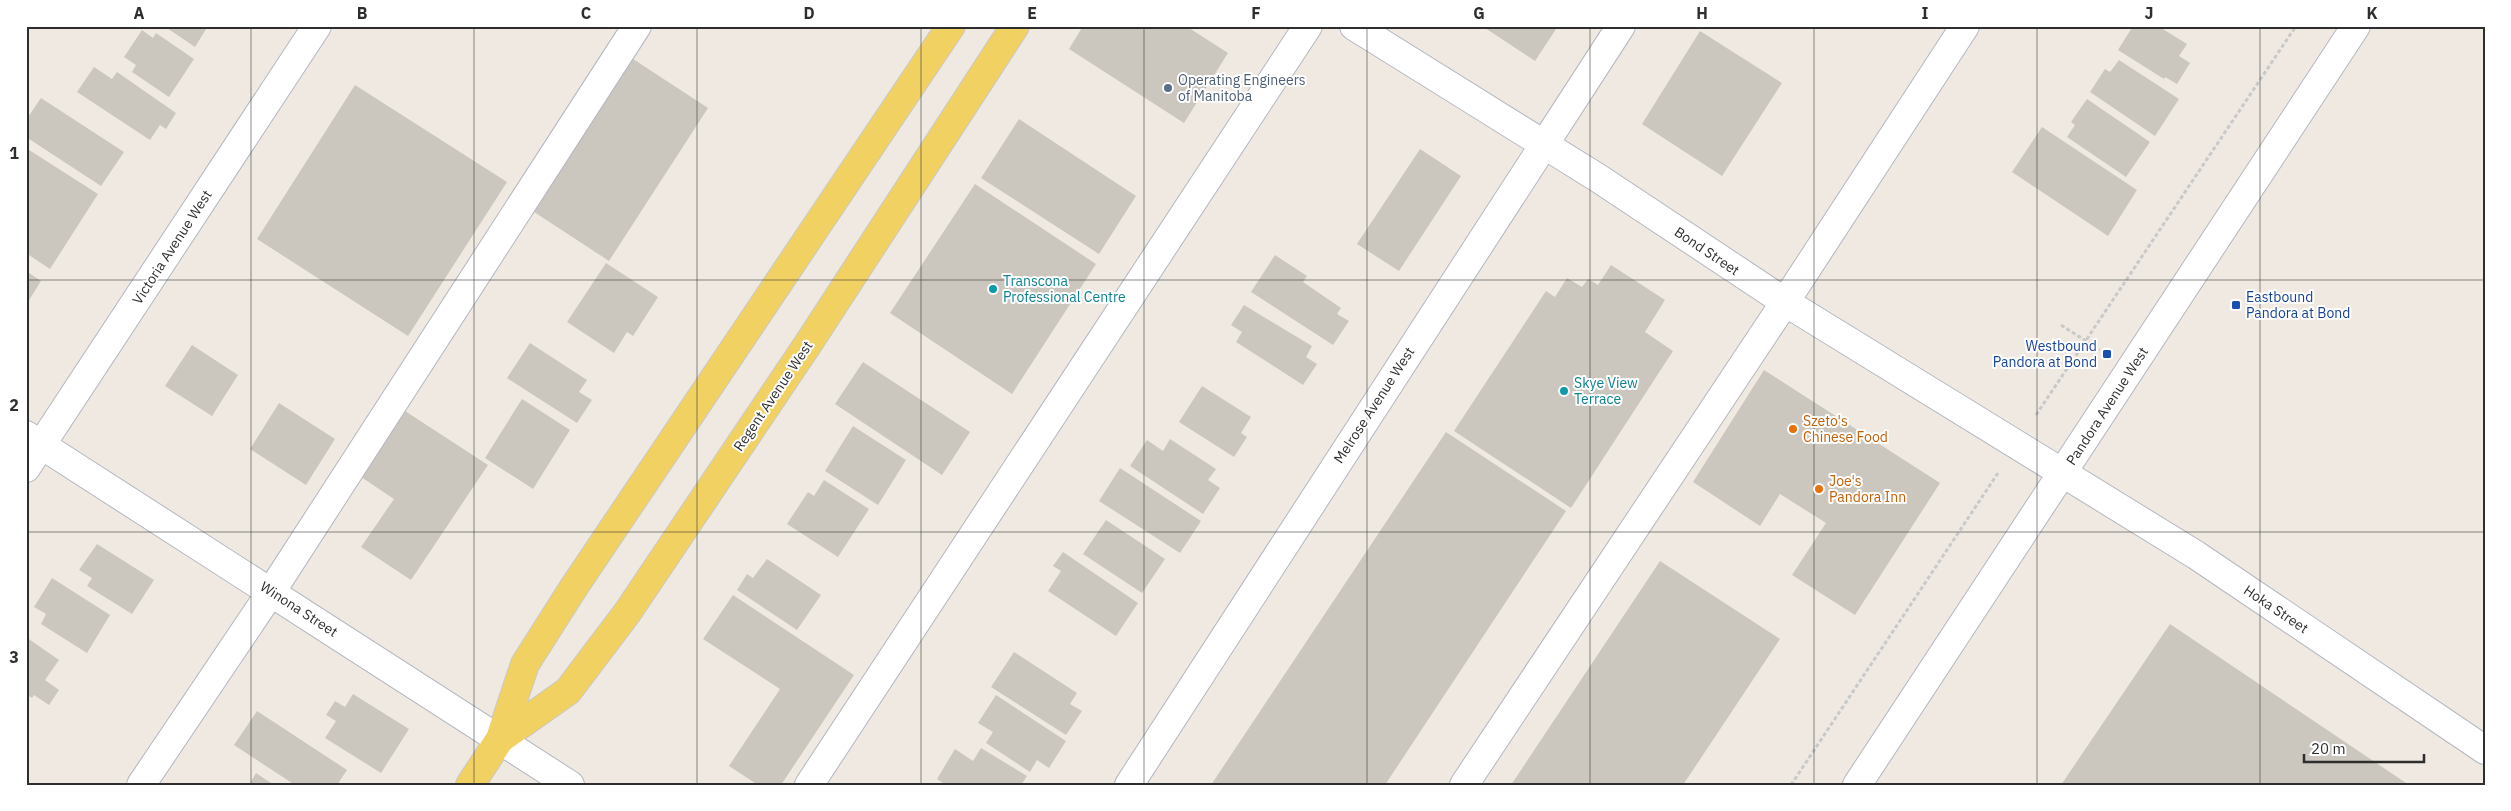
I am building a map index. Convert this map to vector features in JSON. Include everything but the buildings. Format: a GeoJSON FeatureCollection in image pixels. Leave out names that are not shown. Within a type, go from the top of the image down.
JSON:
{"type":"FeatureCollection","features":[{"type":"Feature","properties":{"kind":"main road","name":"Regent Avenue West"},"geometry":{"type":"LineString","coordinates":[[470,785],[500,739],[525,664],[951,26]]}},
{"type":"Feature","properties":{"kind":"main road","name":"Regent Avenue West"},"geometry":{"type":"LineString","coordinates":[[500,739],[568,691],[627,613],[808,344],[1015,26]]}},
{"type":"Feature","properties":{"kind":"street","name":"Victoria Avenue West"},"geometry":{"type":"LineString","coordinates":[[26,468],[34,440],[317,26]]}},
{"type":"Feature","properties":{"kind":"street"},"geometry":{"type":"LineString","coordinates":[[141,785],[271,592],[637,26]]}},
{"type":"Feature","properties":{"kind":"street"},"geometry":{"type":"LineString","coordinates":[[809,785],[1308,26]]}},
{"type":"Feature","properties":{"kind":"street","name":"Bond Street"},"geometry":{"type":"LineString","coordinates":[[1354,26],[1543,144],[1785,302],[2062,475]]}},
{"type":"Feature","properties":{"kind":"street","name":"Melrose Avenue West"},"geometry":{"type":"LineString","coordinates":[[1129,785],[1621,26]]}},
{"type":"Feature","properties":{"kind":"street"},"geometry":{"type":"LineString","coordinates":[[1464,785],[1785,302],[1965,26]]}},
{"type":"Feature","properties":{"kind":"street","name":"Pandora Avenue West"},"geometry":{"type":"LineString","coordinates":[[1857,785],[2356,26]]}},
{"type":"Feature","properties":{"kind":"street","name":"Winona Street"},"geometry":{"type":"LineString","coordinates":[[34,440],[570,785]]}},
{"type":"Feature","properties":{"kind":"street","name":"Hoka Street"},"geometry":{"type":"LineString","coordinates":[[2062,475],[2196,555],[2485,750]]}},
{"type":"Feature","properties":{"kind":"path"},"geometry":{"type":"LineString","coordinates":[[2047,397],[2296,26]]}},
{"type":"Feature","properties":{"kind":"path"},"geometry":{"type":"LineString","coordinates":[[2061,325],[2107,354]]}},
{"type":"Feature","properties":{"kind":"path"},"geometry":{"type":"LineString","coordinates":[[1792,785],[1985,493]]}},
{"type":"Feature","properties":{"kind":"place","name":"Operating Engineers of Manitoba"},"geometry":{"type":"Point","coordinates":[1168,88]}},
{"type":"Feature","properties":{"kind":"place","name":"Transcona Professional Centre"},"geometry":{"type":"Point","coordinates":[993,289]}},
{"type":"Feature","properties":{"kind":"place","name":"Eastbound Pandora at Bond"},"geometry":{"type":"Point","coordinates":[2236,305]}},
{"type":"Feature","properties":{"kind":"place","name":"Westbound Pandora at Bond"},"geometry":{"type":"Point","coordinates":[2107,354]}},
{"type":"Feature","properties":{"kind":"place","name":"Skye View Terrace"},"geometry":{"type":"Point","coordinates":[1564,391]}},
{"type":"Feature","properties":{"kind":"place","name":"Szeto's Chinese Food"},"geometry":{"type":"Point","coordinates":[1793,429]}},
{"type":"Feature","properties":{"kind":"place","name":"Joe's Pandora Inn"},"geometry":{"type":"Point","coordinates":[1819,489]}}]}
